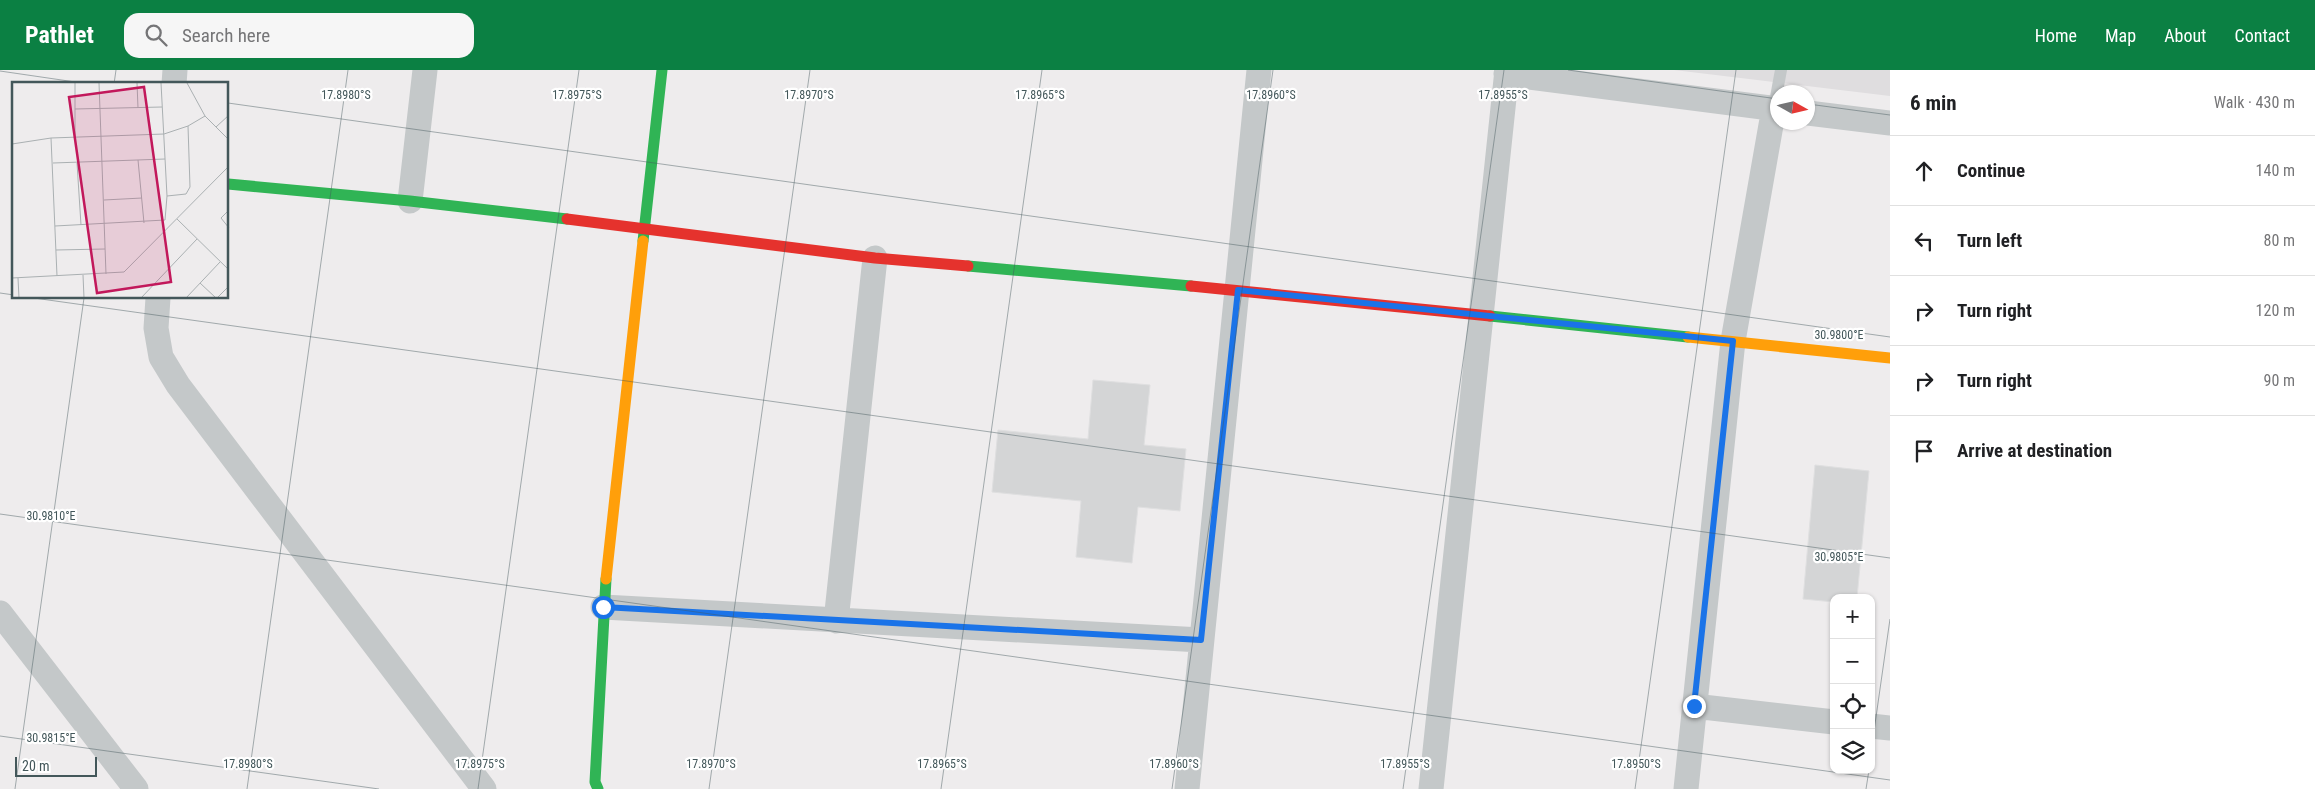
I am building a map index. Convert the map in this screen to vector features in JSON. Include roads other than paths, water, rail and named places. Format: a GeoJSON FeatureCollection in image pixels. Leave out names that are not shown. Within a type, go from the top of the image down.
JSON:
{"type":"FeatureCollection","features":[{"type":"Feature","properties":{"kind":"street"},"geometry":{"type":"LineString","coordinates":[[410,201],[425,70]]}},
{"type":"Feature","properties":{"kind":"street"},"geometry":{"type":"LineString","coordinates":[[598,789],[596,761],[603,607],[662,70]]}},
{"type":"Feature","properties":{"kind":"street"},"geometry":{"type":"LineString","coordinates":[[1187,789],[1259,70]]}},
{"type":"Feature","properties":{"kind":"street"},"geometry":{"type":"LineString","coordinates":[[1431,789],[1506,72],[1770,108]]}},
{"type":"Feature","properties":{"kind":"street"},"geometry":{"type":"LineString","coordinates":[[1815,113],[1890,123]]}},
{"type":"Feature","properties":{"kind":"street"},"geometry":{"type":"LineString","coordinates":[[1686,789],[1733,341],[1772,130]]}},
{"type":"Feature","properties":{"kind":"street"},"geometry":{"type":"LineString","coordinates":[[229,184],[410,201],[644,228],[875,258],[1238,290],[1890,358]]}},
{"type":"Feature","properties":{"kind":"street"},"geometry":{"type":"LineString","coordinates":[[836,621],[875,258]]}},
{"type":"Feature","properties":{"kind":"street"},"geometry":{"type":"LineString","coordinates":[[158,299],[156,328],[161,358],[178,385],[484,789]]}},
{"type":"Feature","properties":{"kind":"street"},"geometry":{"type":"LineString","coordinates":[[603,607],[1201,640]]}},
{"type":"Feature","properties":{"kind":"street"},"geometry":{"type":"LineString","coordinates":[[0,613],[136,789]]}},
{"type":"Feature","properties":{"kind":"street"},"geometry":{"type":"LineString","coordinates":[[1694,706],[1830,722]]}},
{"type":"Feature","properties":{"kind":"street"},"geometry":{"type":"LineString","coordinates":[[1875,726],[1890,728]]}},
{"type":"Feature","properties":{"kind":"lane"},"geometry":{"type":"LineString","coordinates":[[1779,85],[1781,70]]}}]}
